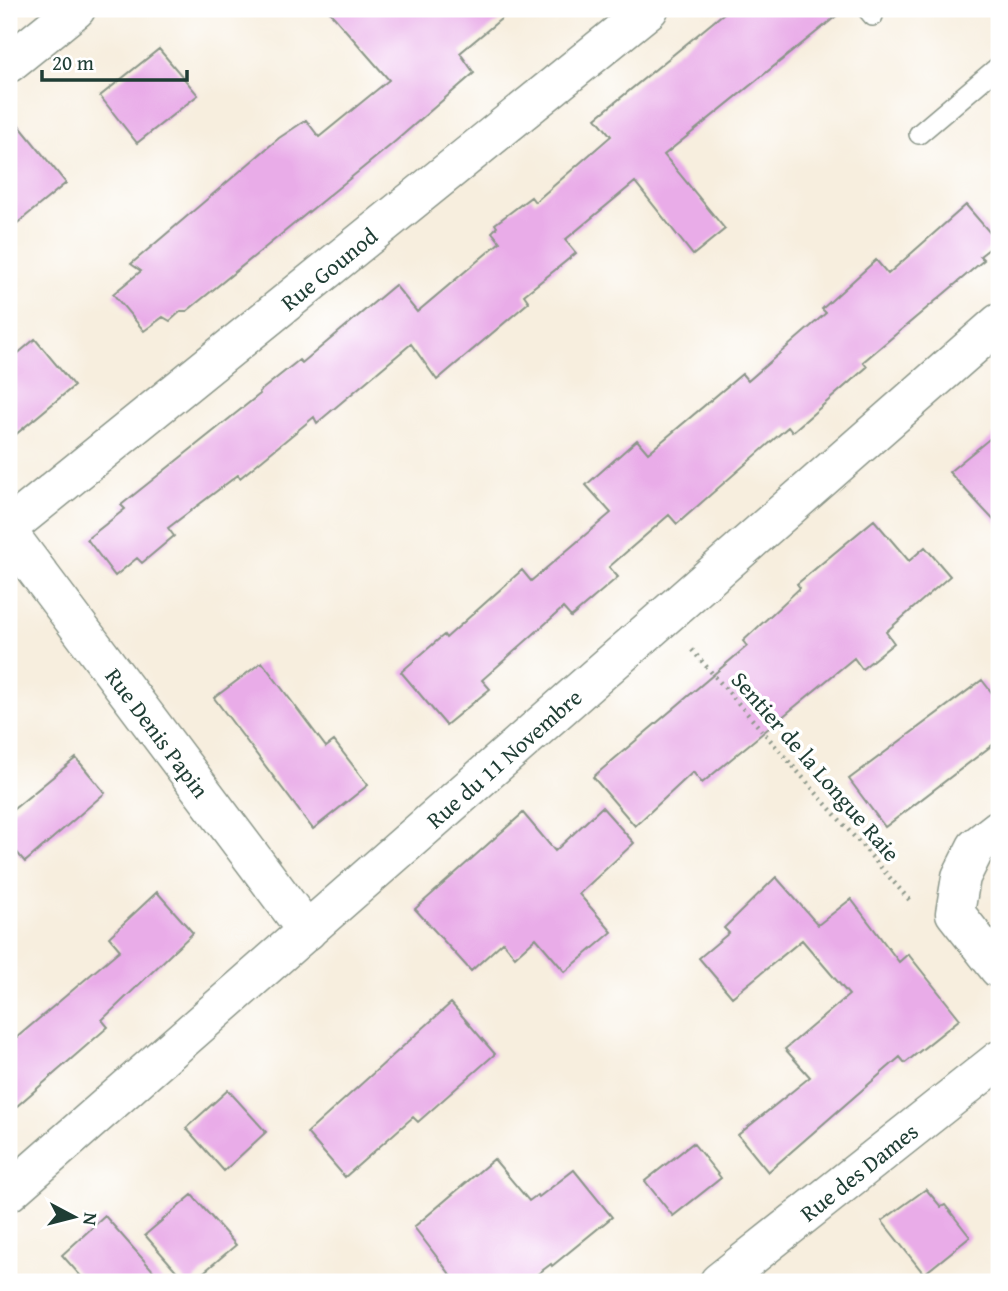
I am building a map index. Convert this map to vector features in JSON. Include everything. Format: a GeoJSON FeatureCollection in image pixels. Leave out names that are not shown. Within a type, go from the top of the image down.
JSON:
{"type":"FeatureCollection","features":[{"type":"Feature","properties":{"kind":"street"},"geometry":{"type":"LineString","coordinates":[[9,63],[76,9]]}},
{"type":"Feature","properties":{"kind":"street","name":"Rue Gounod"},"geometry":{"type":"LineString","coordinates":[[9,527],[649,9]]}},
{"type":"Feature","properties":{"kind":"street","name":"Rue du 11 Novembre"},"geometry":{"type":"LineString","coordinates":[[9,1192],[999,323]]}},
{"type":"Feature","properties":{"kind":"street","name":"Rue Denis Papin"},"geometry":{"type":"LineString","coordinates":[[9,534],[307,930]]}},
{"type":"Feature","properties":{"kind":"street"},"geometry":{"type":"LineString","coordinates":[[999,830],[976,847],[961,877],[955,913],[999,969]]}},
{"type":"Feature","properties":{"kind":"street","name":"Rue des Dames"},"geometry":{"type":"LineString","coordinates":[[719,1282],[999,1060]]}},
{"type":"Feature","properties":{"kind":"lane"},"geometry":{"type":"LineString","coordinates":[[919,134],[999,66]]}},
{"type":"Feature","properties":{"kind":"path","name":"Sentier de la Longue Raie"},"geometry":{"type":"LineString","coordinates":[[664,618],[913,905],[955,913]]}},
{"type":"Feature","properties":{"kind":"building"},"geometry":{"type":"Polygon","coordinates":[[[327,9],[513,9],[460,53],[474,73],[391,145],[187,311],[181,311],[170,321],[163,317],[144,331],[113,294],[141,271],[131,264],[279,138],[306,120],[319,137],[389,80],[327,9]]]}},
{"type":"Feature","properties":{"kind":"building"},"geometry":{"type":"Polygon","coordinates":[[[729,9],[845,9],[664,155],[725,229],[693,255],[635,182],[565,240],[576,253],[524,295],[529,302],[437,380],[411,344],[317,423],[314,417],[240,478],[238,475],[168,528],[174,536],[142,563],[137,558],[115,576],[87,539],[125,509],[121,505],[299,360],[302,363],[395,285],[417,312],[500,242],[492,232],[497,227],[495,224],[531,197],[535,202],[611,136],[596,118],[729,9]]]}},
{"type":"Feature","properties":{"kind":"building"},"geometry":{"type":"Polygon","coordinates":[[[159,49],[198,95],[137,143],[100,96],[159,49]]]}},
{"type":"Feature","properties":{"kind":"building"},"geometry":{"type":"Polygon","coordinates":[[[9,113],[66,183],[9,230],[9,113]]]}},
{"type":"Feature","properties":{"kind":"building"},"geometry":{"type":"Polygon","coordinates":[[[966,205],[998,242],[980,256],[984,260],[863,362],[867,367],[792,432],[788,427],[677,524],[669,515],[609,567],[618,577],[571,617],[563,608],[482,680],[490,689],[446,725],[401,672],[444,635],[446,638],[522,570],[531,581],[611,513],[586,485],[637,440],[648,453],[742,374],[748,381],[826,313],[822,309],[876,260],[888,274],[966,205]]]}},
{"type":"Feature","properties":{"kind":"building"},"geometry":{"type":"Polygon","coordinates":[[[35,339],[74,386],[9,440],[9,361],[35,339]]]}},
{"type":"Feature","properties":{"kind":"building"},"geometry":{"type":"Polygon","coordinates":[[[999,431],[999,526],[949,472],[999,431]]]}},
{"type":"Feature","properties":{"kind":"building"},"geometry":{"type":"Polygon","coordinates":[[[874,520],[909,561],[925,547],[950,576],[886,632],[894,643],[862,669],[854,658],[702,783],[693,772],[635,826],[593,777],[747,646],[743,641],[800,588],[797,584],[874,520]]]}},
{"type":"Feature","properties":{"kind":"building"},"geometry":{"type":"Polygon","coordinates":[[[262,662],[326,747],[334,741],[368,785],[313,829],[214,698],[262,662]]]}},
{"type":"Feature","properties":{"kind":"building"},"geometry":{"type":"Polygon","coordinates":[[[982,680],[999,702],[999,740],[885,827],[849,779],[982,680]]]}},
{"type":"Feature","properties":{"kind":"building"},"geometry":{"type":"Polygon","coordinates":[[[76,758],[105,793],[25,862],[9,843],[9,813],[76,758]]]}},
{"type":"Feature","properties":{"kind":"building"},"geometry":{"type":"Polygon","coordinates":[[[602,807],[634,843],[579,894],[612,932],[565,972],[536,938],[515,957],[503,942],[471,971],[415,909],[523,813],[555,851],[602,807]]]}},
{"type":"Feature","properties":{"kind":"building"},"geometry":{"type":"Polygon","coordinates":[[[776,877],[818,925],[851,899],[899,962],[908,954],[960,1019],[905,1063],[900,1057],[768,1172],[738,1135],[810,1077],[785,1049],[849,995],[802,940],[732,997],[699,958],[729,933],[724,928],[776,877]]]}},
{"type":"Feature","properties":{"kind":"building"},"geometry":{"type":"Polygon","coordinates":[[[157,892],[193,933],[102,1020],[108,1027],[9,1113],[9,1044],[120,950],[109,937],[157,892]]]}},
{"type":"Feature","properties":{"kind":"building"},"geometry":{"type":"Polygon","coordinates":[[[451,1003],[495,1054],[418,1122],[413,1117],[345,1177],[307,1133],[451,1003]]]}},
{"type":"Feature","properties":{"kind":"building"},"geometry":{"type":"Polygon","coordinates":[[[228,1090],[266,1132],[224,1171],[186,1128],[228,1090]]]}},
{"type":"Feature","properties":{"kind":"building"},"geometry":{"type":"Polygon","coordinates":[[[693,1143],[721,1178],[673,1216],[645,1181],[693,1143]]]}},
{"type":"Feature","properties":{"kind":"building"},"geometry":{"type":"Polygon","coordinates":[[[494,1159],[529,1201],[537,1195],[539,1197],[574,1170],[612,1217],[552,1266],[551,1264],[527,1282],[456,1282],[414,1227],[494,1159]]]}},
{"type":"Feature","properties":{"kind":"building"},"geometry":{"type":"Polygon","coordinates":[[[926,1189],[941,1207],[945,1205],[970,1237],[924,1274],[882,1221],[926,1189]]]}},
{"type":"Feature","properties":{"kind":"building"},"geometry":{"type":"Polygon","coordinates":[[[192,1195],[236,1245],[192,1282],[186,1282],[145,1235],[192,1195]]]}},
{"type":"Feature","properties":{"kind":"building"},"geometry":{"type":"Polygon","coordinates":[[[105,1216],[163,1282],[86,1282],[62,1255],[105,1216]]]}}]}
